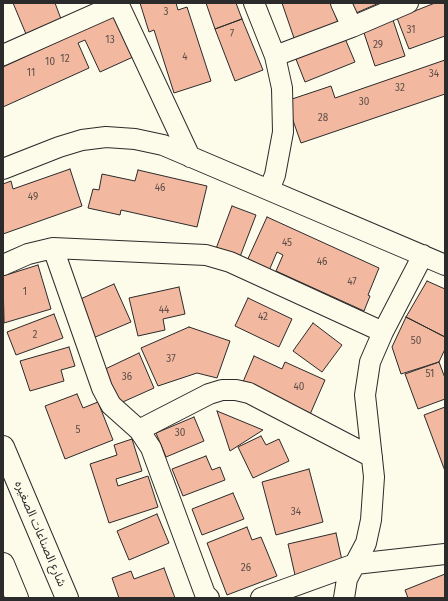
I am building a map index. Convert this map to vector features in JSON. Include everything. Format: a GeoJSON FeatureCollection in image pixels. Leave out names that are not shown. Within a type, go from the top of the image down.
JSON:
{"type":"FeatureCollection","features":[{"type":"Feature","properties":{"kind":"street"},"geometry":{"type":"LineString","coordinates":[[3,55],[118,3],[190,157]]}},
{"type":"Feature","properties":{"kind":"street"},"geometry":{"type":"LineString","coordinates":[[254,3],[275,56],[282,88],[283,132],[275,175],[269,190]]}},
{"type":"Feature","properties":{"kind":"street"},"geometry":{"type":"LineString","coordinates":[[341,3],[352,27]]}},
{"type":"Feature","properties":{"kind":"street"},"geometry":{"type":"LineString","coordinates":[[275,56],[352,27],[408,3]]}},
{"type":"Feature","properties":{"kind":"street"},"geometry":{"type":"LineString","coordinates":[[3,170],[59,147],[82,140],[106,137],[135,138],[163,145],[445,265]]}},
{"type":"Feature","properties":{"kind":"street"},"geometry":{"type":"LineString","coordinates":[[3,265],[28,254],[53,248],[206,255],[230,262],[383,332]]}},
{"type":"Feature","properties":{"kind":"street"},"geometry":{"type":"LineString","coordinates":[[53,248],[102,388],[111,405],[139,430],[151,448],[205,594],[209,598]]}},
{"type":"Feature","properties":{"kind":"street"},"geometry":{"type":"LineString","coordinates":[[344,598],[347,579],[366,543],[371,520],[374,477],[365,395],[370,362],[383,332],[423,255]]}},
{"type":"Feature","properties":{"kind":"street"},"geometry":{"type":"LineString","coordinates":[[139,430],[209,394],[222,390],[236,390],[249,393],[372,457]]}},
{"type":"Feature","properties":{"kind":"street","name":"شارع الصناعات الصغيره"},"geometry":{"type":"LineString","coordinates":[[3,447],[67,598]]}},
{"type":"Feature","properties":{"kind":"street"},"geometry":{"type":"LineString","coordinates":[[261,598],[355,564],[445,554]]}},
{"type":"Feature","properties":{"kind":"street"},"geometry":{"type":"LineString","coordinates":[[3,564],[17,598]]}},
{"type":"Feature","properties":{"kind":"building"},"geometry":{"type":"Polygon","coordinates":[[[13,3],[55,3],[61,19],[26,34],[13,3]]]}},
{"type":"Feature","properties":{"kind":"building"},"geometry":{"type":"Polygon","coordinates":[[[140,3],[176,3],[178,10],[187,7],[211,81],[174,93],[154,30],[149,32],[140,3]]]}},
{"type":"Feature","properties":{"kind":"building"},"geometry":{"type":"Polygon","coordinates":[[[206,3],[236,3],[242,19],[215,29],[206,3]]]}},
{"type":"Feature","properties":{"kind":"building"},"geometry":{"type":"Polygon","coordinates":[[[282,3],[331,3],[339,25],[295,41],[282,3]]]}},
{"type":"Feature","properties":{"kind":"building"},"geometry":{"type":"Polygon","coordinates":[[[352,3],[379,3],[356,13],[352,3]]]}},
{"type":"Feature","properties":{"kind":"building"},"geometry":{"type":"Polygon","coordinates":[[[435,3],[445,3],[445,36],[409,49],[397,18],[435,3]]]}},
{"type":"Feature","properties":{"kind":"building"},"geometry":{"type":"Polygon","coordinates":[[[391,14],[405,56],[375,66],[361,24],[391,14]]]}},
{"type":"Feature","properties":{"kind":"building"},"geometry":{"type":"Polygon","coordinates":[[[114,16],[133,57],[100,72],[85,40],[78,43],[89,68],[3,107],[3,67],[114,16]]]}},
{"type":"Feature","properties":{"kind":"building"},"geometry":{"type":"Polygon","coordinates":[[[242,19],[263,70],[235,81],[215,29],[242,19]]]}},
{"type":"Feature","properties":{"kind":"building"},"geometry":{"type":"Polygon","coordinates":[[[341,29],[355,62],[305,82],[292,49],[341,29]]]}},
{"type":"Feature","properties":{"kind":"building"},"geometry":{"type":"Polygon","coordinates":[[[445,60],[445,94],[301,143],[286,101],[331,86],[335,98],[445,60]]]}},
{"type":"Feature","properties":{"kind":"building"},"geometry":{"type":"Polygon","coordinates":[[[70,169],[82,206],[3,234],[3,184],[11,181],[13,189],[70,169]]]}},
{"type":"Feature","properties":{"kind":"building"},"geometry":{"type":"Polygon","coordinates":[[[138,170],[207,186],[197,227],[121,210],[120,215],[88,208],[93,189],[99,190],[102,174],[135,181],[138,170]]]}},
{"type":"Feature","properties":{"kind":"building"},"geometry":{"type":"Polygon","coordinates":[[[232,206],[256,215],[238,262],[214,254],[232,206]]]}},
{"type":"Feature","properties":{"kind":"building"},"geometry":{"type":"Polygon","coordinates":[[[267,217],[379,268],[368,295],[370,296],[364,311],[276,271],[283,255],[277,252],[268,273],[246,263],[267,217]]]}},
{"type":"Feature","properties":{"kind":"building"},"geometry":{"type":"Polygon","coordinates":[[[38,265],[51,309],[4,323],[3,276],[38,265]]]}},
{"type":"Feature","properties":{"kind":"building"},"geometry":{"type":"Polygon","coordinates":[[[427,281],[445,289],[445,337],[406,317],[427,281]]]}},
{"type":"Feature","properties":{"kind":"building"},"geometry":{"type":"Polygon","coordinates":[[[114,284],[131,322],[93,338],[76,301],[114,284]]]}},
{"type":"Feature","properties":{"kind":"building"},"geometry":{"type":"Polygon","coordinates":[[[179,287],[185,314],[163,319],[165,330],[138,336],[129,298],[179,287]]]}},
{"type":"Feature","properties":{"kind":"building"},"geometry":{"type":"Polygon","coordinates":[[[248,298],[292,319],[279,347],[235,326],[248,298]]]}},
{"type":"Feature","properties":{"kind":"building"},"geometry":{"type":"Polygon","coordinates":[[[54,314],[63,338],[16,355],[7,332],[54,314]]]}},
{"type":"Feature","properties":{"kind":"building"},"geometry":{"type":"Polygon","coordinates":[[[406,317],[445,337],[445,349],[439,362],[401,374],[392,347],[406,317]]]}},
{"type":"Feature","properties":{"kind":"building"},"geometry":{"type":"Polygon","coordinates":[[[313,323],[342,345],[322,372],[293,351],[313,323]]]}},
{"type":"Feature","properties":{"kind":"building"},"geometry":{"type":"Polygon","coordinates":[[[189,327],[230,341],[217,378],[197,373],[158,386],[141,348],[189,327]]]}},
{"type":"Feature","properties":{"kind":"building"},"geometry":{"type":"Polygon","coordinates":[[[69,347],[75,366],[61,370],[64,381],[30,391],[20,361],[69,347]]]}},
{"type":"Feature","properties":{"kind":"building"},"geometry":{"type":"Polygon","coordinates":[[[139,353],[154,388],[116,405],[101,371],[139,353]]]}},
{"type":"Feature","properties":{"kind":"building"},"geometry":{"type":"Polygon","coordinates":[[[254,356],[282,369],[285,362],[325,380],[308,419],[240,389],[254,356]]]}},
{"type":"Feature","properties":{"kind":"building"},"geometry":{"type":"Polygon","coordinates":[[[439,362],[445,378],[445,399],[418,409],[405,374],[439,362]]]}},
{"type":"Feature","properties":{"kind":"building"},"geometry":{"type":"Polygon","coordinates":[[[77,394],[83,408],[98,402],[113,440],[65,459],[45,406],[77,394]]]}},
{"type":"Feature","properties":{"kind":"building"},"geometry":{"type":"Polygon","coordinates":[[[445,407],[445,471],[424,415],[445,407]]]}},
{"type":"Feature","properties":{"kind":"building"},"geometry":{"type":"Polygon","coordinates":[[[217,411],[263,430],[230,451],[217,411]]]}},
{"type":"Feature","properties":{"kind":"building"},"geometry":{"type":"Polygon","coordinates":[[[194,417],[204,441],[166,457],[156,433],[194,417]]]}},
{"type":"Feature","properties":{"kind":"building"},"geometry":{"type":"Polygon","coordinates":[[[261,436],[266,445],[279,439],[289,461],[253,478],[238,447],[261,436]]]}},
{"type":"Feature","properties":{"kind":"building"},"geometry":{"type":"Polygon","coordinates":[[[132,439],[142,471],[116,479],[118,486],[148,476],[158,507],[109,523],[90,464],[117,455],[114,445],[132,439]]]}},
{"type":"Feature","properties":{"kind":"building"},"geometry":{"type":"Polygon","coordinates":[[[206,456],[212,470],[220,467],[225,480],[183,496],[172,469],[206,456]]]}},
{"type":"Feature","properties":{"kind":"building"},"geometry":{"type":"Polygon","coordinates":[[[309,469],[323,522],[276,535],[262,482],[309,469]]]}},
{"type":"Feature","properties":{"kind":"building"},"geometry":{"type":"Polygon","coordinates":[[[233,493],[244,519],[202,535],[192,509],[233,493]]]}},
{"type":"Feature","properties":{"kind":"building"},"geometry":{"type":"Polygon","coordinates":[[[157,514],[169,543],[129,560],[117,531],[157,514]]]}},
{"type":"Feature","properties":{"kind":"building"},"geometry":{"type":"Polygon","coordinates":[[[247,527],[252,540],[261,537],[277,576],[227,595],[207,543],[247,527]]]}},
{"type":"Feature","properties":{"kind":"building"},"geometry":{"type":"Polygon","coordinates":[[[336,533],[343,565],[295,575],[288,544],[336,533]]]}},
{"type":"Feature","properties":{"kind":"building"},"geometry":{"type":"Polygon","coordinates":[[[164,568],[175,598],[119,598],[112,578],[131,571],[134,579],[164,568]]]}},
{"type":"Feature","properties":{"kind":"building"},"geometry":{"type":"Polygon","coordinates":[[[445,574],[445,598],[408,598],[405,590],[445,574]]]}}]}
